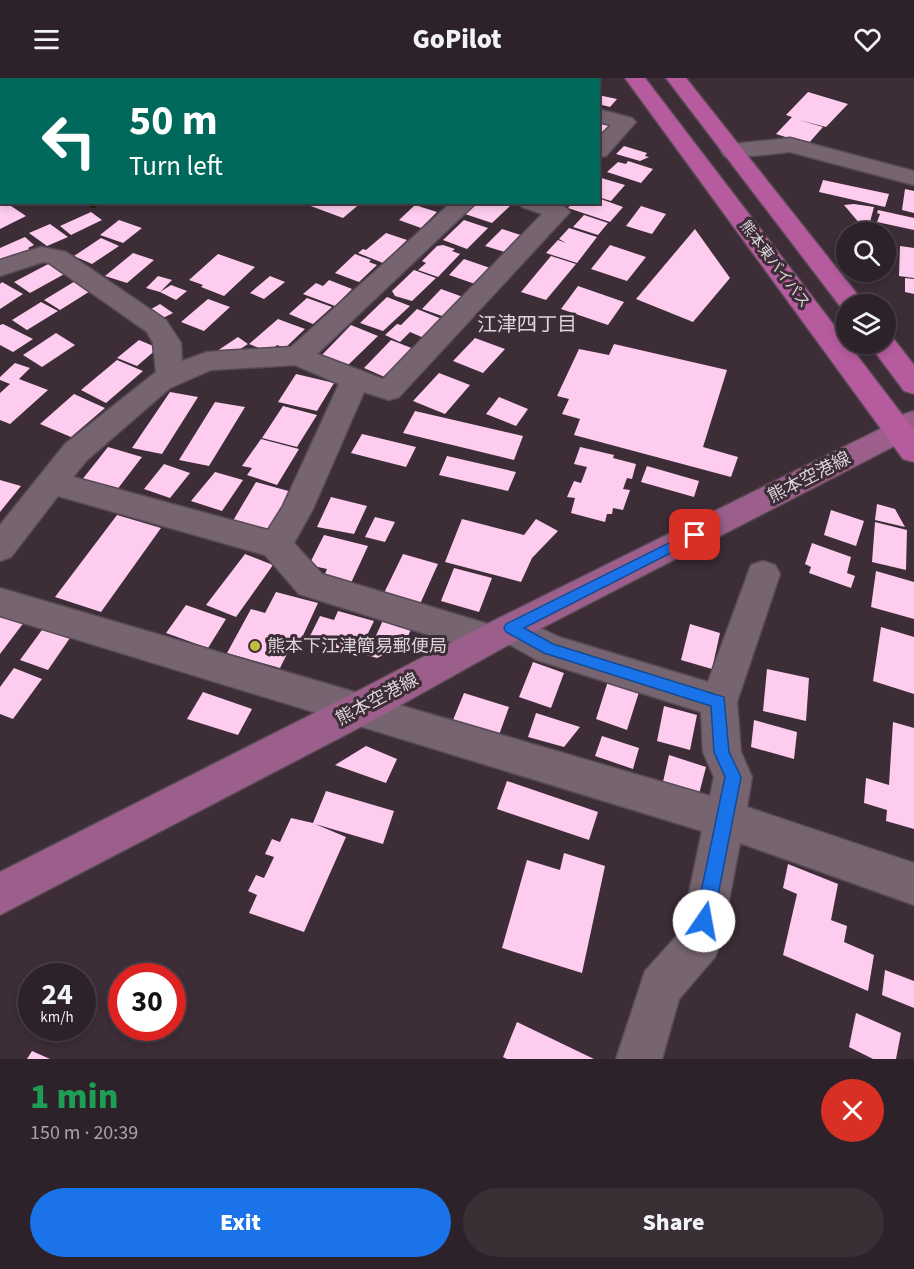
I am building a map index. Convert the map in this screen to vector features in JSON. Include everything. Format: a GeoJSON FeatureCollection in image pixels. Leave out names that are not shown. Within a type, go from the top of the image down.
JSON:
{"type":"FeatureCollection","features":[{"type":"Feature","properties":{"kind":"highway","name":"熊本東バイパス"},"geometry":{"type":"LineString","coordinates":[[635,78],[909,434]]}},
{"type":"Feature","properties":{"kind":"highway","name":"熊本東バイパス"},"geometry":{"type":"LineString","coordinates":[[676,78],[844,294]]}},
{"type":"Feature","properties":{"kind":"highway"},"geometry":{"type":"LineString","coordinates":[[891,354],[914,384]]}},
{"type":"Feature","properties":{"kind":"main road","name":"熊本空港線"},"geometry":{"type":"LineString","coordinates":[[0,894],[500,634],[909,434]]}},
{"type":"Feature","properties":{"kind":"street"},"geometry":{"type":"LineString","coordinates":[[601,116],[660,112]]}},
{"type":"Feature","properties":{"kind":"street"},"geometry":{"type":"LineString","coordinates":[[600,148],[625,122],[601,116]]}},
{"type":"Feature","properties":{"kind":"street"},"geometry":{"type":"LineString","coordinates":[[732,151],[790,145],[914,178]]}},
{"type":"Feature","properties":{"kind":"street"},"geometry":{"type":"LineString","coordinates":[[298,356],[464,204]]}},
{"type":"Feature","properties":{"kind":"street"},"geometry":{"type":"LineString","coordinates":[[0,548],[76,452],[160,381],[170,376],[207,361],[298,356],[355,380],[389,390],[558,212],[536,204]]}},
{"type":"Feature","properties":{"kind":"street"},"geometry":{"type":"LineString","coordinates":[[0,268],[41,254],[57,257],[157,326],[167,343],[170,376]]}},
{"type":"Feature","properties":{"kind":"street"},"geometry":{"type":"LineString","coordinates":[[276,545],[297,509],[355,380]]}},
{"type":"Feature","properties":{"kind":"street"},"geometry":{"type":"LineString","coordinates":[[52,483],[276,545],[311,584],[549,648],[719,702]]}},
{"type":"Feature","properties":{"kind":"street"},"geometry":{"type":"LineString","coordinates":[[639,1059],[661,987],[700,942],[733,777],[722,752],[719,702],[763,574]]}},
{"type":"Feature","properties":{"kind":"street"},"geometry":{"type":"LineString","coordinates":[[0,602],[361,708],[725,819],[914,884]]}},
{"type":"Feature","properties":{"kind":"building"},"geometry":{"type":"Polygon","coordinates":[[[808,92],[848,104],[826,127],[799,120],[823,127],[808,144],[776,134],[792,117],[786,115],[808,92]]]}},
{"type":"Feature","properties":{"kind":"building"},"geometry":{"type":"Polygon","coordinates":[[[600,95],[617,99],[610,107],[600,104],[600,95]]]}},
{"type":"Feature","properties":{"kind":"building"},"geometry":{"type":"Polygon","coordinates":[[[600,120],[614,124],[600,139],[600,120]]]}},
{"type":"Feature","properties":{"kind":"building"},"geometry":{"type":"Polygon","coordinates":[[[624,146],[647,153],[645,156],[649,157],[640,161],[616,154],[624,146]]]}},
{"type":"Feature","properties":{"kind":"building"},"geometry":{"type":"Polygon","coordinates":[[[628,161],[653,169],[641,183],[607,172],[618,162],[626,164],[628,161]]]}},
{"type":"Feature","properties":{"kind":"building"},"geometry":{"type":"Polygon","coordinates":[[[600,178],[625,185],[611,201],[600,198],[600,178]]]}},
{"type":"Feature","properties":{"kind":"building"},"geometry":{"type":"Polygon","coordinates":[[[823,180],[889,194],[885,207],[819,192],[823,180]]]}},
{"type":"Feature","properties":{"kind":"building"},"geometry":{"type":"Polygon","coordinates":[[[905,189],[914,191],[914,213],[902,210],[905,189]]]}},
{"type":"Feature","properties":{"kind":"building"},"geometry":{"type":"Polygon","coordinates":[[[600,199],[623,207],[610,222],[568,208],[571,204],[600,204],[600,199]]]}},
{"type":"Feature","properties":{"kind":"building"},"geometry":{"type":"Polygon","coordinates":[[[8,204],[26,216],[0,229],[0,205],[8,204]]]}},
{"type":"Feature","properties":{"kind":"building"},"geometry":{"type":"Polygon","coordinates":[[[305,204],[360,204],[343,218],[305,204]]]}},
{"type":"Feature","properties":{"kind":"building"},"geometry":{"type":"Polygon","coordinates":[[[480,204],[512,204],[492,223],[465,214],[474,205],[480,204]]]}},
{"type":"Feature","properties":{"kind":"building"},"geometry":{"type":"Polygon","coordinates":[[[415,205],[437,212],[421,228],[399,220],[415,205]]]}},
{"type":"Feature","properties":{"kind":"building"},"geometry":{"type":"Polygon","coordinates":[[[844,205],[874,207],[870,222],[858,222],[844,205]]]}},
{"type":"Feature","properties":{"kind":"building"},"geometry":{"type":"Polygon","coordinates":[[[641,206],[666,214],[652,234],[626,226],[641,206]]]}},
{"type":"Feature","properties":{"kind":"building"},"geometry":{"type":"Polygon","coordinates":[[[878,210],[914,218],[914,230],[896,226],[896,222],[877,222],[880,214],[877,213],[878,210]]]}},
{"type":"Feature","properties":{"kind":"building"},"geometry":{"type":"Polygon","coordinates":[[[91,212],[102,220],[71,235],[60,226],[91,212]]]}},
{"type":"Feature","properties":{"kind":"building"},"geometry":{"type":"Polygon","coordinates":[[[584,215],[608,223],[598,235],[573,227],[584,215]]]}},
{"type":"Feature","properties":{"kind":"building"},"geometry":{"type":"Polygon","coordinates":[[[119,220],[142,228],[123,243],[100,235],[119,220]]]}},
{"type":"Feature","properties":{"kind":"building"},"geometry":{"type":"Polygon","coordinates":[[[464,220],[488,228],[467,249],[443,240],[464,220]]]}},
{"type":"Feature","properties":{"kind":"building"},"geometry":{"type":"Polygon","coordinates":[[[50,224],[68,237],[47,246],[29,233],[50,224]]]}},
{"type":"Feature","properties":{"kind":"building"},"geometry":{"type":"Polygon","coordinates":[[[569,228],[597,237],[577,263],[546,253],[558,240],[566,243],[559,239],[569,228]]]}},
{"type":"Feature","properties":{"kind":"building"},"geometry":{"type":"Polygon","coordinates":[[[502,229],[524,236],[508,253],[485,246],[502,229]]]}},
{"type":"Feature","properties":{"kind":"building"},"geometry":{"type":"Polygon","coordinates":[[[695,229],[730,278],[693,322],[636,299],[695,229]]]}},
{"type":"Feature","properties":{"kind":"building"},"geometry":{"type":"Polygon","coordinates":[[[386,233],[407,240],[383,263],[358,253],[363,249],[366,250],[386,233]]]}},
{"type":"Feature","properties":{"kind":"building"},"geometry":{"type":"Polygon","coordinates":[[[25,237],[34,245],[28,248],[31,251],[0,262],[0,248],[25,237]]]}},
{"type":"Feature","properties":{"kind":"building"},"geometry":{"type":"Polygon","coordinates":[[[101,238],[119,246],[92,264],[74,256],[101,238]]]}},
{"type":"Feature","properties":{"kind":"building"},"geometry":{"type":"Polygon","coordinates":[[[443,245],[455,249],[452,251],[460,254],[438,277],[418,270],[426,263],[422,261],[437,246],[443,245]]]}},
{"type":"Feature","properties":{"kind":"building"},"geometry":{"type":"Polygon","coordinates":[[[610,245],[646,257],[627,281],[591,269],[610,245]]]}},
{"type":"Feature","properties":{"kind":"building"},"geometry":{"type":"Polygon","coordinates":[[[900,246],[914,248],[914,278],[899,276],[900,246]]]}},
{"type":"Feature","properties":{"kind":"building"},"geometry":{"type":"Polygon","coordinates":[[[133,253],[154,260],[127,283],[105,276],[133,253]]]}},
{"type":"Feature","properties":{"kind":"building"},"geometry":{"type":"Polygon","coordinates":[[[218,254],[255,267],[224,296],[189,280],[218,254]]]}},
{"type":"Feature","properties":{"kind":"building"},"geometry":{"type":"Polygon","coordinates":[[[355,254],[377,265],[359,282],[335,273],[355,254]]]}},
{"type":"Feature","properties":{"kind":"building"},"geometry":{"type":"Polygon","coordinates":[[[551,256],[576,264],[546,300],[521,292],[551,256]]]}},
{"type":"Feature","properties":{"kind":"building"},"geometry":{"type":"Polygon","coordinates":[[[464,259],[493,269],[478,285],[449,275],[464,259]]]}},
{"type":"Feature","properties":{"kind":"building"},"geometry":{"type":"Polygon","coordinates":[[[52,262],[68,272],[30,293],[14,282],[52,262]]]}},
{"type":"Feature","properties":{"kind":"building"},"geometry":{"type":"Polygon","coordinates":[[[414,270],[436,278],[412,301],[395,296],[392,291],[414,270]]]}},
{"type":"Feature","properties":{"kind":"building"},"geometry":{"type":"Polygon","coordinates":[[[158,276],[172,280],[160,292],[146,288],[158,276]]]}},
{"type":"Feature","properties":{"kind":"building"},"geometry":{"type":"Polygon","coordinates":[[[270,276],[285,282],[264,299],[250,293],[270,276]]]}},
{"type":"Feature","properties":{"kind":"building"},"geometry":{"type":"Polygon","coordinates":[[[905,278],[914,279],[914,294],[905,292],[905,278]]]}},
{"type":"Feature","properties":{"kind":"building"},"geometry":{"type":"Polygon","coordinates":[[[77,280],[92,290],[60,310],[44,300],[77,280]]]}},
{"type":"Feature","properties":{"kind":"building"},"geometry":{"type":"Polygon","coordinates":[[[329,280],[352,289],[335,306],[303,294],[316,283],[323,286],[329,280]]]}},
{"type":"Feature","properties":{"kind":"building"},"geometry":{"type":"Polygon","coordinates":[[[2,282],[23,294],[0,309],[0,284],[2,282]]]}},
{"type":"Feature","properties":{"kind":"building"},"geometry":{"type":"Polygon","coordinates":[[[171,285],[187,291],[176,300],[160,292],[171,285]]]}},
{"type":"Feature","properties":{"kind":"building"},"geometry":{"type":"Polygon","coordinates":[[[578,286],[624,302],[608,325],[561,309],[578,286]]]}},
{"type":"Feature","properties":{"kind":"building"},"geometry":{"type":"Polygon","coordinates":[[[441,289],[463,297],[445,317],[422,309],[441,289]]]}},
{"type":"Feature","properties":{"kind":"building"},"geometry":{"type":"Polygon","coordinates":[[[387,297],[410,306],[383,331],[360,323],[387,297]]]}},
{"type":"Feature","properties":{"kind":"building"},"geometry":{"type":"Polygon","coordinates":[[[307,298],[332,307],[313,324],[289,314],[307,298]]]}},
{"type":"Feature","properties":{"kind":"building"},"geometry":{"type":"Polygon","coordinates":[[[208,299],[230,307],[204,331],[181,322],[208,299]]]}},
{"type":"Feature","properties":{"kind":"building"},"geometry":{"type":"Polygon","coordinates":[[[41,302],[58,311],[27,330],[12,320],[41,302]]]}},
{"type":"Feature","properties":{"kind":"building"},"geometry":{"type":"Polygon","coordinates":[[[160,304],[173,313],[159,320],[146,312],[160,304]]]}},
{"type":"Feature","properties":{"kind":"building"},"geometry":{"type":"Polygon","coordinates":[[[417,309],[442,319],[424,338],[410,332],[400,342],[385,335],[397,324],[401,325],[417,309]]]}},
{"type":"Feature","properties":{"kind":"building"},"geometry":{"type":"Polygon","coordinates":[[[278,319],[305,329],[285,348],[277,345],[270,352],[249,344],[278,319]]]}},
{"type":"Feature","properties":{"kind":"building"},"geometry":{"type":"Polygon","coordinates":[[[3,324],[33,339],[13,352],[0,345],[0,325],[3,324]]]}},
{"type":"Feature","properties":{"kind":"building"},"geometry":{"type":"Polygon","coordinates":[[[351,325],[378,336],[347,366],[321,356],[351,325]]]}},
{"type":"Feature","properties":{"kind":"building"},"geometry":{"type":"Polygon","coordinates":[[[56,333],[75,345],[42,367],[23,355],[56,333]]]}},
{"type":"Feature","properties":{"kind":"building"},"geometry":{"type":"Polygon","coordinates":[[[238,337],[248,344],[234,353],[217,351],[238,337]]]}},
{"type":"Feature","properties":{"kind":"building"},"geometry":{"type":"Polygon","coordinates":[[[475,338],[505,349],[483,373],[453,361],[475,338]]]}},
{"type":"Feature","properties":{"kind":"building"},"geometry":{"type":"Polygon","coordinates":[[[139,340],[158,348],[137,366],[117,358],[139,340]]]}},
{"type":"Feature","properties":{"kind":"building"},"geometry":{"type":"Polygon","coordinates":[[[391,340],[414,349],[387,378],[364,368],[391,340]]]}},
{"type":"Feature","properties":{"kind":"building"},"geometry":{"type":"Polygon","coordinates":[[[614,344],[727,370],[703,447],[738,457],[731,477],[574,435],[580,419],[562,414],[569,399],[557,396],[579,349],[609,355],[614,344]]]}},
{"type":"Feature","properties":{"kind":"building"},"geometry":{"type":"Polygon","coordinates":[[[117,360],[143,371],[106,403],[81,390],[117,360]]]}},
{"type":"Feature","properties":{"kind":"building"},"geometry":{"type":"Polygon","coordinates":[[[15,363],[30,368],[19,379],[48,390],[10,424],[0,420],[0,393],[10,384],[0,380],[0,377],[15,363]]]}},
{"type":"Feature","properties":{"kind":"building"},"geometry":{"type":"Polygon","coordinates":[[[439,373],[470,385],[445,414],[413,401],[439,373]]]}},
{"type":"Feature","properties":{"kind":"building"},"geometry":{"type":"Polygon","coordinates":[[[296,374],[334,383],[317,411],[278,402],[296,374]]]}},
{"type":"Feature","properties":{"kind":"building"},"geometry":{"type":"Polygon","coordinates":[[[170,392],[198,397],[162,454],[132,448],[170,392]]]}},
{"type":"Feature","properties":{"kind":"building"},"geometry":{"type":"Polygon","coordinates":[[[74,394],[105,408],[71,437],[40,424],[74,394]]]}},
{"type":"Feature","properties":{"kind":"building"},"geometry":{"type":"Polygon","coordinates":[[[499,397],[528,409],[516,426],[486,414],[499,397]]]}},
{"type":"Feature","properties":{"kind":"building"},"geometry":{"type":"Polygon","coordinates":[[[215,402],[245,407],[209,466],[179,460],[215,402]]]}},
{"type":"Feature","properties":{"kind":"building"},"geometry":{"type":"Polygon","coordinates":[[[283,406],[317,415],[297,447],[262,438],[283,406]]]}},
{"type":"Feature","properties":{"kind":"building"},"geometry":{"type":"Polygon","coordinates":[[[415,411],[523,436],[514,460],[403,433],[415,411]]]}},
{"type":"Feature","properties":{"kind":"building"},"geometry":{"type":"Polygon","coordinates":[[[362,434],[416,447],[406,467],[351,453],[362,434]]]}},
{"type":"Feature","properties":{"kind":"building"},"geometry":{"type":"Polygon","coordinates":[[[261,439],[299,449],[277,485],[247,475],[252,468],[242,466],[261,439]]]}},
{"type":"Feature","properties":{"kind":"building"},"geometry":{"type":"Polygon","coordinates":[[[108,447],[142,457],[116,491],[81,481],[108,447]]]}},
{"type":"Feature","properties":{"kind":"building"},"geometry":{"type":"Polygon","coordinates":[[[580,447],[614,455],[613,458],[636,464],[632,479],[627,478],[623,489],[630,490],[623,510],[613,508],[612,514],[607,514],[605,522],[571,513],[575,498],[567,497],[574,481],[581,483],[587,467],[574,464],[580,447]]]}},
{"type":"Feature","properties":{"kind":"building"},"geometry":{"type":"Polygon","coordinates":[[[447,456],[516,472],[508,491],[439,475],[447,456]]]}},
{"type":"Feature","properties":{"kind":"building"},"geometry":{"type":"Polygon","coordinates":[[[164,464],[190,473],[170,498],[144,489],[164,464]]]}},
{"type":"Feature","properties":{"kind":"building"},"geometry":{"type":"Polygon","coordinates":[[[647,466],[699,481],[694,497],[641,482],[647,466]]]}},
{"type":"Feature","properties":{"kind":"building"},"geometry":{"type":"Polygon","coordinates":[[[215,472],[243,480],[222,511],[191,501],[215,472]]]}},
{"type":"Feature","properties":{"kind":"building"},"geometry":{"type":"Polygon","coordinates":[[[0,480],[21,486],[0,512],[0,480]]]}},
{"type":"Feature","properties":{"kind":"building"},"geometry":{"type":"Polygon","coordinates":[[[256,482],[292,492],[269,533],[231,524],[256,482]]]}},
{"type":"Feature","properties":{"kind":"building"},"geometry":{"type":"Polygon","coordinates":[[[331,497],[367,506],[354,534],[317,527],[331,497]]]}},
{"type":"Feature","properties":{"kind":"building"},"geometry":{"type":"Polygon","coordinates":[[[877,504],[895,509],[905,527],[875,520],[877,504]]]}},
{"type":"Feature","properties":{"kind":"building"},"geometry":{"type":"Polygon","coordinates":[[[831,510],[864,521],[856,546],[824,535],[831,510]]]}},
{"type":"Feature","properties":{"kind":"building"},"geometry":{"type":"Polygon","coordinates":[[[117,515],[161,528],[101,612],[55,597],[117,515]]]}},
{"type":"Feature","properties":{"kind":"building"},"geometry":{"type":"Polygon","coordinates":[[[375,517],[395,522],[385,542],[365,537],[375,517]]]}},
{"type":"Feature","properties":{"kind":"building"},"geometry":{"type":"Polygon","coordinates":[[[462,519],[524,535],[536,519],[558,531],[532,558],[521,582],[445,562],[462,519]]]}},
{"type":"Feature","properties":{"kind":"building"},"geometry":{"type":"Polygon","coordinates":[[[875,522],[907,530],[906,570],[872,562],[875,522]]]}},
{"type":"Feature","properties":{"kind":"building"},"geometry":{"type":"Polygon","coordinates":[[[324,535],[368,546],[351,583],[324,576],[327,569],[309,565],[324,535]]]}},
{"type":"Feature","properties":{"kind":"building"},"geometry":{"type":"Polygon","coordinates":[[[812,543],[851,557],[847,573],[855,576],[851,588],[809,573],[811,567],[805,564],[812,543]]]}},
{"type":"Feature","properties":{"kind":"building"},"geometry":{"type":"Polygon","coordinates":[[[245,554],[273,565],[236,617],[206,605],[245,554]]]}},
{"type":"Feature","properties":{"kind":"building"},"geometry":{"type":"Polygon","coordinates":[[[403,554],[438,564],[420,604],[384,593],[403,554]]]}},
{"type":"Feature","properties":{"kind":"building"},"geometry":{"type":"Polygon","coordinates":[[[454,568],[492,578],[479,612],[441,601],[454,568]]]}},
{"type":"Feature","properties":{"kind":"building"},"geometry":{"type":"Polygon","coordinates":[[[876,571],[914,582],[914,619],[871,607],[876,571]]]}},
{"type":"Feature","properties":{"kind":"building"},"geometry":{"type":"Polygon","coordinates":[[[276,592],[318,603],[300,642],[294,640],[280,668],[227,653],[251,609],[265,613],[276,592]]]}},
{"type":"Feature","properties":{"kind":"building"},"geometry":{"type":"Polygon","coordinates":[[[186,605],[226,619],[208,648],[166,633],[186,605]]]}},
{"type":"Feature","properties":{"kind":"building"},"geometry":{"type":"Polygon","coordinates":[[[0,611],[28,617],[0,654],[0,611]]]}},
{"type":"Feature","properties":{"kind":"building"},"geometry":{"type":"Polygon","coordinates":[[[338,611],[374,621],[357,656],[307,642],[320,616],[334,620],[338,611]]]}},
{"type":"Feature","properties":{"kind":"building"},"geometry":{"type":"Polygon","coordinates":[[[385,616],[413,625],[404,645],[377,658],[367,655],[385,616]]]}},
{"type":"Feature","properties":{"kind":"building"},"geometry":{"type":"Polygon","coordinates":[[[47,623],[74,632],[48,670],[20,660],[47,623]]]}},
{"type":"Feature","properties":{"kind":"building"},"geometry":{"type":"Polygon","coordinates":[[[690,624],[720,633],[712,669],[681,660],[690,624]]]}},
{"type":"Feature","properties":{"kind":"building"},"geometry":{"type":"Polygon","coordinates":[[[881,627],[914,637],[914,694],[873,681],[881,627]]]}},
{"type":"Feature","properties":{"kind":"building"},"geometry":{"type":"Polygon","coordinates":[[[533,662],[564,673],[551,708],[519,697],[533,662]]]}},
{"type":"Feature","properties":{"kind":"building"},"geometry":{"type":"Polygon","coordinates":[[[14,668],[42,679],[13,719],[0,714],[0,687],[14,668]]]}},
{"type":"Feature","properties":{"kind":"building"},"geometry":{"type":"Polygon","coordinates":[[[767,669],[809,678],[806,721],[763,711],[767,669]]]}},
{"type":"Feature","properties":{"kind":"building"},"geometry":{"type":"Polygon","coordinates":[[[608,681],[639,692],[627,730],[596,719],[608,681]]]}},
{"type":"Feature","properties":{"kind":"building"},"geometry":{"type":"Polygon","coordinates":[[[203,692],[252,709],[238,735],[187,719],[203,692]]]}},
{"type":"Feature","properties":{"kind":"building"},"geometry":{"type":"Polygon","coordinates":[[[464,693],[509,707],[499,735],[453,720],[464,693]]]}},
{"type":"Feature","properties":{"kind":"building"},"geometry":{"type":"Polygon","coordinates":[[[664,706],[697,715],[690,750],[657,741],[664,706]]]}},
{"type":"Feature","properties":{"kind":"building"},"geometry":{"type":"Polygon","coordinates":[[[536,713],[580,727],[564,747],[528,737],[536,713]]]}},
{"type":"Feature","properties":{"kind":"building"},"geometry":{"type":"Polygon","coordinates":[[[754,720],[797,732],[794,759],[751,747],[754,720]]]}},
{"type":"Feature","properties":{"kind":"building"},"geometry":{"type":"Polygon","coordinates":[[[893,722],[914,728],[914,829],[886,821],[887,810],[864,803],[866,778],[889,785],[893,722]]]}},
{"type":"Feature","properties":{"kind":"building"},"geometry":{"type":"Polygon","coordinates":[[[602,736],[639,748],[633,769],[595,756],[602,736]]]}},
{"type":"Feature","properties":{"kind":"building"},"geometry":{"type":"Polygon","coordinates":[[[366,746],[397,759],[386,783],[335,765],[366,746]]]}},
{"type":"Feature","properties":{"kind":"building"},"geometry":{"type":"Polygon","coordinates":[[[669,755],[706,767],[699,794],[663,782],[669,755]]]}},
{"type":"Feature","properties":{"kind":"building"},"geometry":{"type":"Polygon","coordinates":[[[507,781],[598,812],[589,840],[497,809],[507,781]]]}},
{"type":"Feature","properties":{"kind":"building"},"geometry":{"type":"Polygon","coordinates":[[[326,791],[394,811],[383,844],[315,824],[346,837],[304,932],[249,913],[257,895],[248,891],[256,875],[264,878],[274,857],[265,854],[272,839],[280,842],[291,818],[313,823],[326,791]]]}},
{"type":"Feature","properties":{"kind":"building"},"geometry":{"type":"Polygon","coordinates":[[[564,853],[605,866],[582,973],[502,948],[527,860],[560,870],[564,853]]]}},
{"type":"Feature","properties":{"kind":"building"},"geometry":{"type":"Polygon","coordinates":[[[788,864],[838,884],[831,920],[847,926],[844,942],[874,955],[868,991],[783,955],[797,894],[783,888],[788,864]]]}},
{"type":"Feature","properties":{"kind":"building"},"geometry":{"type":"Polygon","coordinates":[[[885,970],[914,981],[914,1008],[882,995],[885,970]]]}},
{"type":"Feature","properties":{"kind":"building"},"geometry":{"type":"Polygon","coordinates":[[[856,1013],[901,1033],[896,1059],[873,1059],[849,1047],[856,1013]]]}},
{"type":"Feature","properties":{"kind":"building"},"geometry":{"type":"Polygon","coordinates":[[[517,1022],[594,1059],[507,1059],[503,1057],[517,1022]]]}},
{"type":"Feature","properties":{"kind":"building"},"geometry":{"type":"Polygon","coordinates":[[[32,1051],[50,1059],[27,1059],[32,1051]]]}},
{"type":"Feature","properties":{"kind":"waterway"},"geometry":{"type":"LineString","coordinates":[[92,207],[99,204]]}},
{"type":"Feature","properties":{"kind":"place","name":"熊本下江津簡易郵便局"},"geometry":{"type":"Point","coordinates":[255,646]}},
{"type":"Feature","properties":{"kind":"district","name":"江津四丁目"},"geometry":{"type":"Point","coordinates":[527,324]}},
{"type":"Feature","properties":{"kind":"route"},"geometry":{"type":"LineString","coordinates":[[695,535],[511,628],[549,648],[719,702],[722,752],[733,777],[704,921]]}}]}
